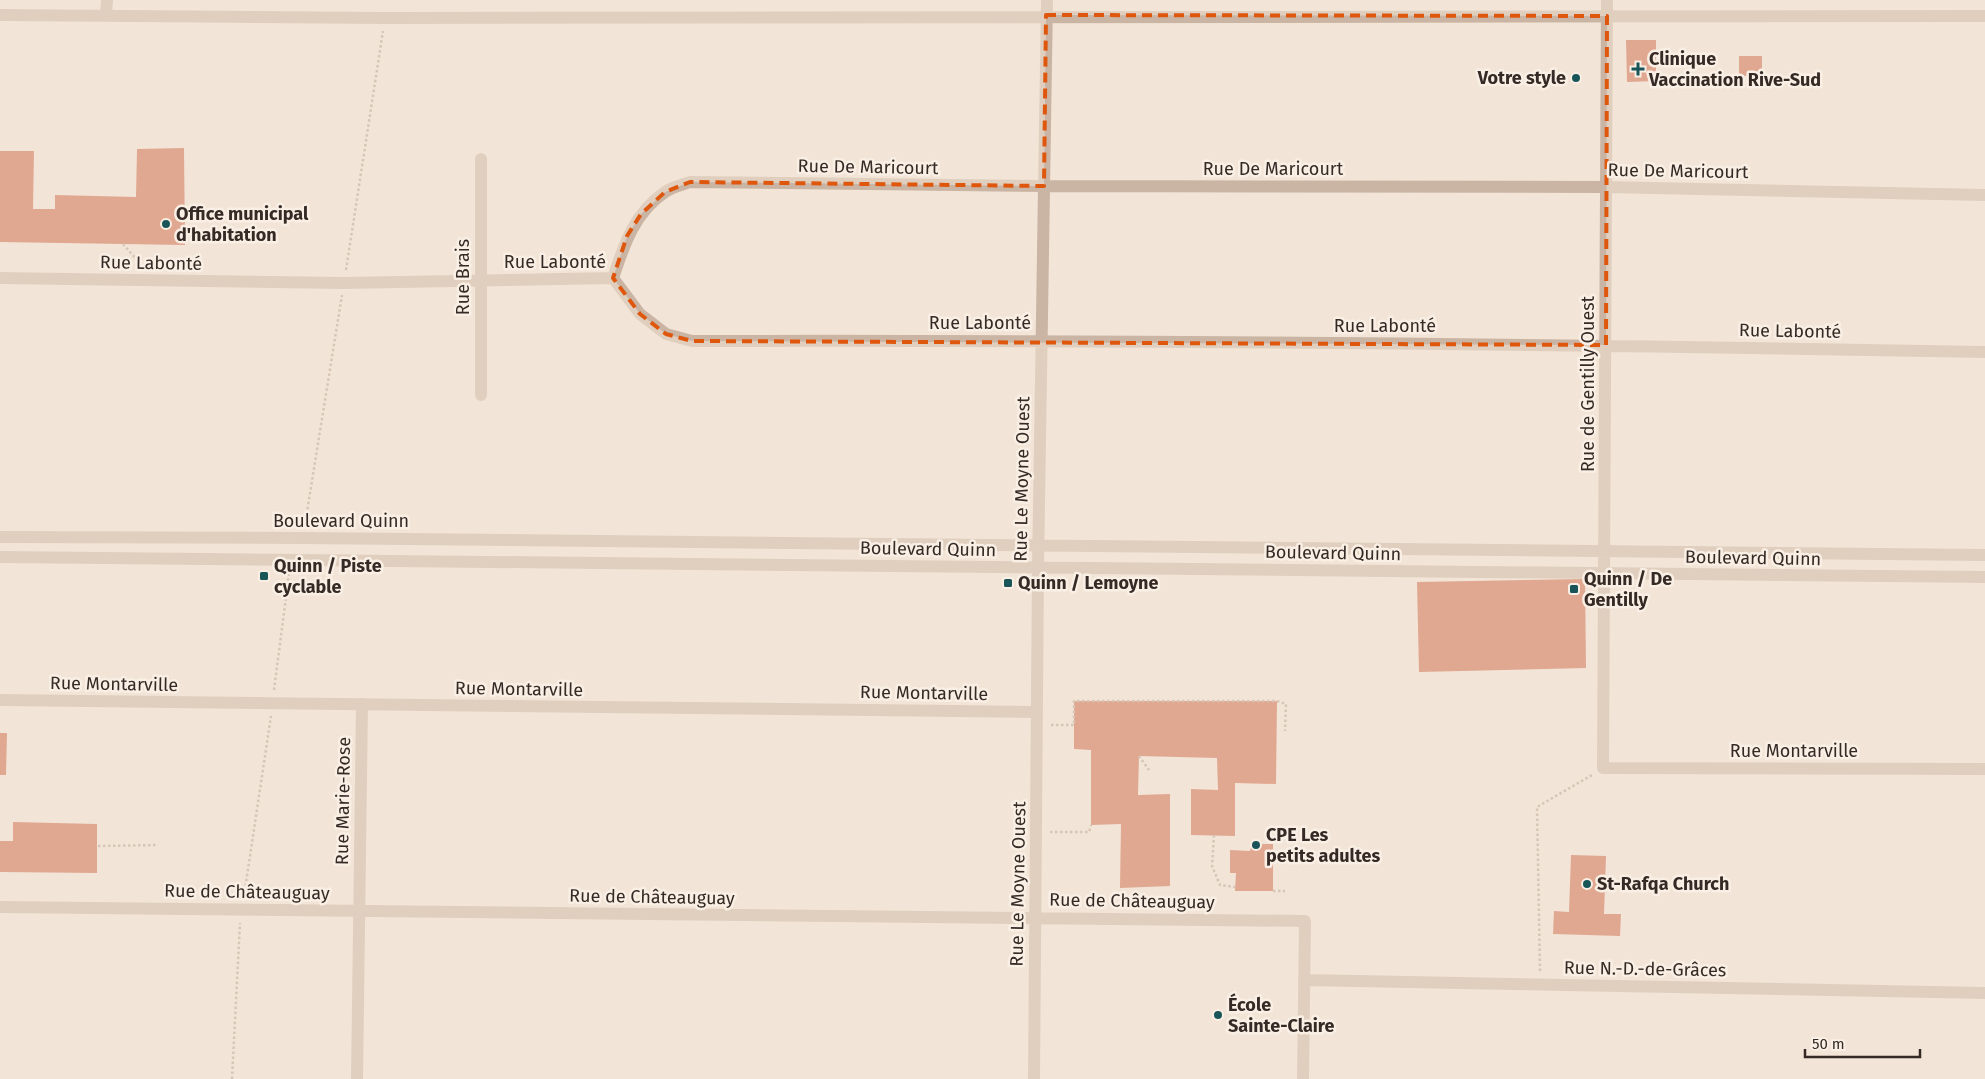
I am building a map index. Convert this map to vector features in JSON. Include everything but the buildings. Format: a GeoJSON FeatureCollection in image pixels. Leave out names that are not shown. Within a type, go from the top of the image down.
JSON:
{"type":"FeatureCollection","features":[{"type":"Feature","properties":{"kind":"street"},"geometry":{"type":"LineString","coordinates":[[106,15],[108,0]]}},
{"type":"Feature","properties":{"kind":"street","name":"Rue Le Moyne Ouest"},"geometry":{"type":"LineString","coordinates":[[1034,1079],[1038,545],[1047,0]]}},
{"type":"Feature","properties":{"kind":"street","name":"Rue de Gentilly Ouest"},"geometry":{"type":"LineString","coordinates":[[1603,768],[1607,0]]}},
{"type":"Feature","properties":{"kind":"street"},"geometry":{"type":"LineString","coordinates":[[0,15],[385,18],[1046,15],[1985,16]]}},
{"type":"Feature","properties":{"kind":"street","name":"Rue Brais"},"geometry":{"type":"LineString","coordinates":[[480,395],[481,159]]}},
{"type":"Feature","properties":{"kind":"street","name":"Rue De Maricourt"},"geometry":{"type":"LineString","coordinates":[[613,278],[626,236],[641,214],[665,192],[690,182],[1044,186],[1605,186],[1985,195]]}},
{"type":"Feature","properties":{"kind":"street","name":"Rue Labonté"},"geometry":{"type":"LineString","coordinates":[[0,278],[344,283],[613,278],[640,314],[666,334],[692,341],[1042,340],[1606,345],[1985,352]]}},
{"type":"Feature","properties":{"kind":"street","name":"Boulevard Quinn"},"geometry":{"type":"LineString","coordinates":[[0,537],[1985,555]]}},
{"type":"Feature","properties":{"kind":"street"},"geometry":{"type":"LineString","coordinates":[[681,542],[681,564]]}},
{"type":"Feature","properties":{"kind":"street","name":"Boulevard Quinn"},"geometry":{"type":"LineString","coordinates":[[0,556],[1985,578]]}},
{"type":"Feature","properties":{"kind":"street","name":"Rue Montarville"},"geometry":{"type":"LineString","coordinates":[[0,700],[362,704],[1037,719]]}},
{"type":"Feature","properties":{"kind":"street","name":"Rue Marie-Rose"},"geometry":{"type":"LineString","coordinates":[[357,1079],[362,704]]}},
{"type":"Feature","properties":{"kind":"street","name":"Rue Montarville"},"geometry":{"type":"LineString","coordinates":[[1603,768],[1985,769]]}},
{"type":"Feature","properties":{"kind":"street","name":"Rue de Châteauguay"},"geometry":{"type":"LineString","coordinates":[[0,907],[1305,921],[1304,980]]}},
{"type":"Feature","properties":{"kind":"street"},"geometry":{"type":"LineString","coordinates":[[1303,1079],[1304,980]]}},
{"type":"Feature","properties":{"kind":"street","name":"Rue N.-D.-de-Grâces"},"geometry":{"type":"LineString","coordinates":[[1304,980],[1985,992]]}},
{"type":"Feature","properties":{"kind":"path"},"geometry":{"type":"LineString","coordinates":[[346,267],[383,25]]}},
{"type":"Feature","properties":{"kind":"path"},"geometry":{"type":"LineString","coordinates":[[123,244],[137,260],[137,280]]}},
{"type":"Feature","properties":{"kind":"path"},"geometry":{"type":"LineString","coordinates":[[303,532],[343,290]]}},
{"type":"Feature","properties":{"kind":"path"},"geometry":{"type":"LineString","coordinates":[[273,692],[290,566]]}},
{"type":"Feature","properties":{"kind":"path"},"geometry":{"type":"LineString","coordinates":[[1037,719],[1074,725],[1074,701],[1278,702],[1286,704],[1285,731]]}},
{"type":"Feature","properties":{"kind":"path"},"geometry":{"type":"LineString","coordinates":[[244,897],[272,713]]}},
{"type":"Feature","properties":{"kind":"path"},"geometry":{"type":"LineString","coordinates":[[1139,756],[1149,770]]}},
{"type":"Feature","properties":{"kind":"path"},"geometry":{"type":"LineString","coordinates":[[1540,985],[1537,807],[1603,768]]}},
{"type":"Feature","properties":{"kind":"path"},"geometry":{"type":"LineString","coordinates":[[1036,833],[1089,832],[1091,825]]}},
{"type":"Feature","properties":{"kind":"path"},"geometry":{"type":"LineString","coordinates":[[1214,836],[1212,866],[1220,885],[1235,887]]}},
{"type":"Feature","properties":{"kind":"path"},"geometry":{"type":"LineString","coordinates":[[98,846],[158,845]]}},
{"type":"Feature","properties":{"kind":"path"},"geometry":{"type":"LineString","coordinates":[[1273,891],[1285,891]]}},
{"type":"Feature","properties":{"kind":"path"},"geometry":{"type":"LineString","coordinates":[[232,1079],[239,926]]}},
{"type":"Feature","properties":{"kind":"highlighted area"},"geometry":{"type":"Polygon","coordinates":[[[1046,15],[1607,16],[1606,345],[692,341],[666,334],[640,314],[613,278],[627,236],[641,214],[665,192],[690,182],[1044,186],[1046,15]]]}},
{"type":"Feature","properties":{"kind":"place","name":"Clinique Vaccination Rive-Sud"},"geometry":{"type":"Point","coordinates":[1638,69]}},
{"type":"Feature","properties":{"kind":"place","name":"Votre style"},"geometry":{"type":"Point","coordinates":[1576,78]}},
{"type":"Feature","properties":{"kind":"place","name":"Office municipal d'habitation"},"geometry":{"type":"Point","coordinates":[166,224]}},
{"type":"Feature","properties":{"kind":"place","name":"Quinn / Piste cyclable"},"geometry":{"type":"Point","coordinates":[264,576]}},
{"type":"Feature","properties":{"kind":"place","name":"Quinn / Lemoyne"},"geometry":{"type":"Point","coordinates":[1008,583]}},
{"type":"Feature","properties":{"kind":"place","name":"Quinn / De Gentilly"},"geometry":{"type":"Point","coordinates":[1574,589]}},
{"type":"Feature","properties":{"kind":"place","name":"CPE Les petits adultes"},"geometry":{"type":"Point","coordinates":[1256,845]}},
{"type":"Feature","properties":{"kind":"place","name":"St-Rafqa Church"},"geometry":{"type":"Point","coordinates":[1587,884]}},
{"type":"Feature","properties":{"kind":"place","name":"École Sainte-Claire"},"geometry":{"type":"Point","coordinates":[1218,1015]}}]}
